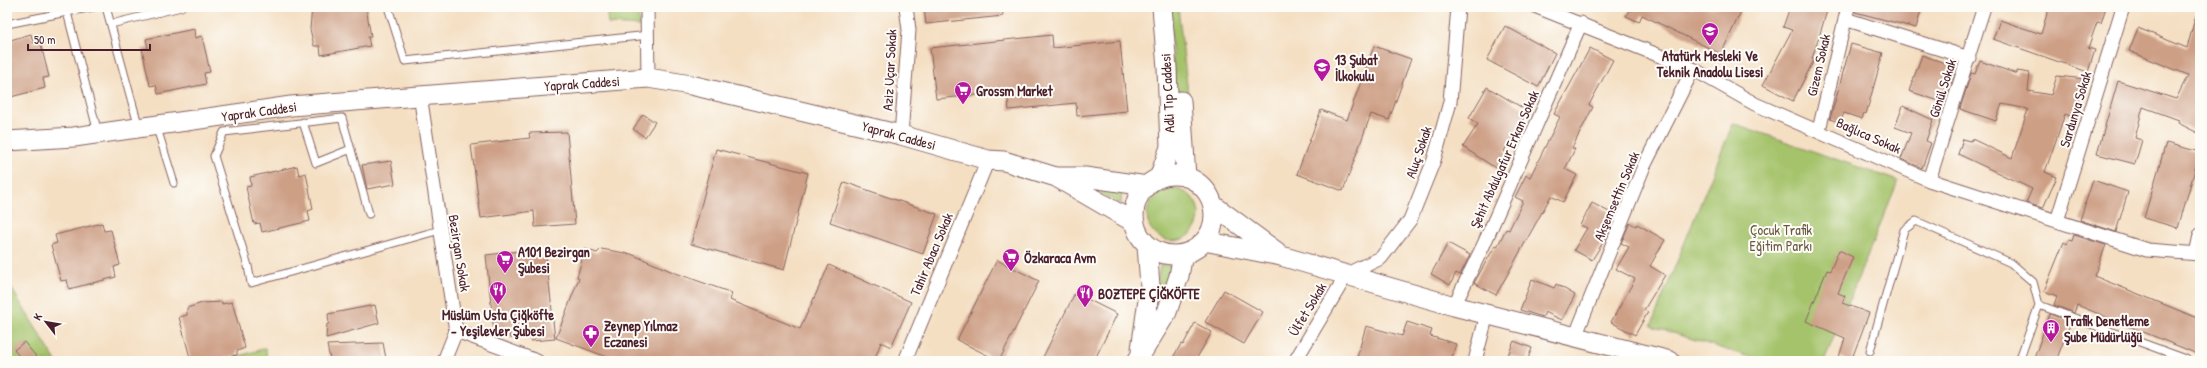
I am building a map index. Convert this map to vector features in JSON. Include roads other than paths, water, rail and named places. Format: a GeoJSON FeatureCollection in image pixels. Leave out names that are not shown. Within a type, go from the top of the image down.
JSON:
{"type":"FeatureCollection","features":[{"type":"Feature","properties":{"kind":"street"},"geometry":{"type":"LineString","coordinates":[[648,7],[648,78]]}},
{"type":"Feature","properties":{"kind":"street","name":"Aziz Uçar Sokak"},"geometry":{"type":"LineString","coordinates":[[901,135],[909,30],[906,7]]}},
{"type":"Feature","properties":{"kind":"street","name":"Adli Tıp Caddesi"},"geometry":{"type":"LineString","coordinates":[[1135,223],[1135,209],[1139,196],[1153,182],[1170,147],[1167,68],[1162,7]]}},
{"type":"Feature","properties":{"kind":"street","name":"Adli Tıp Caddesi"},"geometry":{"type":"LineString","coordinates":[[1174,7],[1186,177]]}},
{"type":"Feature","properties":{"kind":"street","name":"Aluç Sokak"},"geometry":{"type":"LineString","coordinates":[[1347,274],[1381,258],[1410,220],[1434,160],[1450,102],[1458,7]]}},
{"type":"Feature","properties":{"kind":"street","name":"Bağlıca Sokak"},"geometry":{"type":"LineString","coordinates":[[1537,7],[1581,23],[1693,70],[1755,104],[1819,130],[1930,180],[2147,250],[2198,254]]}},
{"type":"Feature","properties":{"kind":"street","name":"Gönül Sokak"},"geometry":{"type":"LineString","coordinates":[[1930,180],[1984,7]]}},
{"type":"Feature","properties":{"kind":"street","name":"Sardunya Sokak"},"geometry":{"type":"LineString","coordinates":[[2057,221],[2122,7]]}},
{"type":"Feature","properties":{"kind":"street"},"geometry":{"type":"LineString","coordinates":[[1846,13],[1969,58]]}},
{"type":"Feature","properties":{"kind":"street","name":"Gizem Sokak"},"geometry":{"type":"LineString","coordinates":[[1819,130],[1846,13]]}},
{"type":"Feature","properties":{"kind":"street","name":"Şehit Abdulgafur Erkan Sokak"},"geometry":{"type":"LineString","coordinates":[[1454,306],[1484,244],[1581,23]]}},
{"type":"Feature","properties":{"kind":"street","name":"Akşemsettin Sokak"},"geometry":{"type":"LineString","coordinates":[[1575,337],[1644,166],[1693,70]]}},
{"type":"Feature","properties":{"kind":"street","name":"Yaprak Caddesi"},"geometry":{"type":"LineString","coordinates":[[7,141],[98,133],[291,106],[648,78],[691,85],[901,135],[988,160],[1004,161],[1056,177],[1135,223]]}},
{"type":"Feature","properties":{"kind":"street","name":"Bezirgan Sokak"},"geometry":{"type":"LineString","coordinates":[[420,95],[456,331]]}},
{"type":"Feature","properties":{"kind":"street","name":"Tahir Abacı Sokak"},"geometry":{"type":"LineString","coordinates":[[905,361],[988,160]]}},
{"type":"Feature","properties":{"kind":"street"},"geometry":{"type":"LineString","coordinates":[[1056,177],[1085,177],[1153,182],[1173,176],[1186,177],[1198,184],[1208,194],[1213,205],[1214,218],[1211,230],[1204,241],[1194,250],[1183,254],[1170,255],[1158,252],[1147,245],[1139,235],[1135,223]]}},
{"type":"Feature","properties":{"kind":"street"},"geometry":{"type":"LineString","coordinates":[[1213,205],[1281,256]]}},
{"type":"Feature","properties":{"kind":"street"},"geometry":{"type":"LineString","coordinates":[[2198,254],[2200,235]]}},
{"type":"Feature","properties":{"kind":"street"},"geometry":{"type":"LineString","coordinates":[[1204,241],[1281,256],[1454,306],[1575,337],[1637,357],[1670,361]]}},
{"type":"Feature","properties":{"kind":"street"},"geometry":{"type":"LineString","coordinates":[[1138,359],[1150,286],[1147,245]]}},
{"type":"Feature","properties":{"kind":"street"},"geometry":{"type":"LineString","coordinates":[[1138,359],[1167,312],[1179,276],[1183,254]]}},
{"type":"Feature","properties":{"kind":"street","name":"Ülfet Sokak"},"geometry":{"type":"LineString","coordinates":[[1295,361],[1347,274]]}},
{"type":"Feature","properties":{"kind":"street"},"geometry":{"type":"LineString","coordinates":[[1475,361],[1487,314]]}},
{"type":"Feature","properties":{"kind":"street"},"geometry":{"type":"LineString","coordinates":[[444,361],[456,331],[537,361]]}},
{"type":"Feature","properties":{"kind":"lane"},"geometry":{"type":"LineString","coordinates":[[7,24],[94,7]]}},
{"type":"Feature","properties":{"kind":"lane"},"geometry":{"type":"LineString","coordinates":[[106,7],[148,126],[174,183]]}},
{"type":"Feature","properties":{"kind":"lane"},"geometry":{"type":"LineString","coordinates":[[111,24],[181,7]]}},
{"type":"Feature","properties":{"kind":"lane"},"geometry":{"type":"LineString","coordinates":[[388,7],[405,61],[649,35]]}},
{"type":"Feature","properties":{"kind":"lane"},"geometry":{"type":"LineString","coordinates":[[67,12],[98,133]]}},
{"type":"Feature","properties":{"kind":"lane"},"geometry":{"type":"LineString","coordinates":[[369,214],[342,118],[224,132],[214,156],[248,266],[251,283],[440,230]]}},
{"type":"Feature","properties":{"kind":"lane"},"geometry":{"type":"LineString","coordinates":[[303,122],[316,163],[351,149]]}},
{"type":"Feature","properties":{"kind":"lane"},"geometry":{"type":"LineString","coordinates":[[1870,351],[1904,230],[1916,221],[2011,263],[2033,282],[2039,305],[2019,361]]}},
{"type":"Feature","properties":{"kind":"lane"},"geometry":{"type":"LineString","coordinates":[[2039,305],[2186,359],[2185,361]]}},
{"type":"Feature","properties":{"kind":"place","name":"Atatürk Mesleki Ve Teknik Anadolu Lisesi"},"geometry":{"type":"Point","coordinates":[1710,46]}},
{"type":"Feature","properties":{"kind":"place","name":"13 Şubat İlkokulu"},"geometry":{"type":"Point","coordinates":[1322,82]}},
{"type":"Feature","properties":{"kind":"place","name":"Grossm Market"},"geometry":{"type":"Point","coordinates":[963,105]}},
{"type":"Feature","properties":{"kind":"place","name":"Özkaraca Avm"},"geometry":{"type":"Point","coordinates":[1011,272]}},
{"type":"Feature","properties":{"kind":"place","name":"A101 Bezirgan Şubesi"},"geometry":{"type":"Point","coordinates":[505,274]}},
{"type":"Feature","properties":{"kind":"place","name":"Müslüm Usta Çiğköfte - Yeşilevler Şubesi"},"geometry":{"type":"Point","coordinates":[498,305]}},
{"type":"Feature","properties":{"kind":"place","name":"BOZTEPE ÇİĞKÖFTE"},"geometry":{"type":"Point","coordinates":[1085,308]}},
{"type":"Feature","properties":{"kind":"place","name":"Trafik Denetleme Şube Müdürlüğü"},"geometry":{"type":"Point","coordinates":[2051,343]}},
{"type":"Feature","properties":{"kind":"place","name":"Zeynep Yılmaz Eczanesi"},"geometry":{"type":"Point","coordinates":[591,348]}},
{"type":"Feature","properties":{"kind":"park label","name":"Çocuk Trafik Eğitim Parkı"},"geometry":{"type":"Point","coordinates":[1781,238]}}]}
